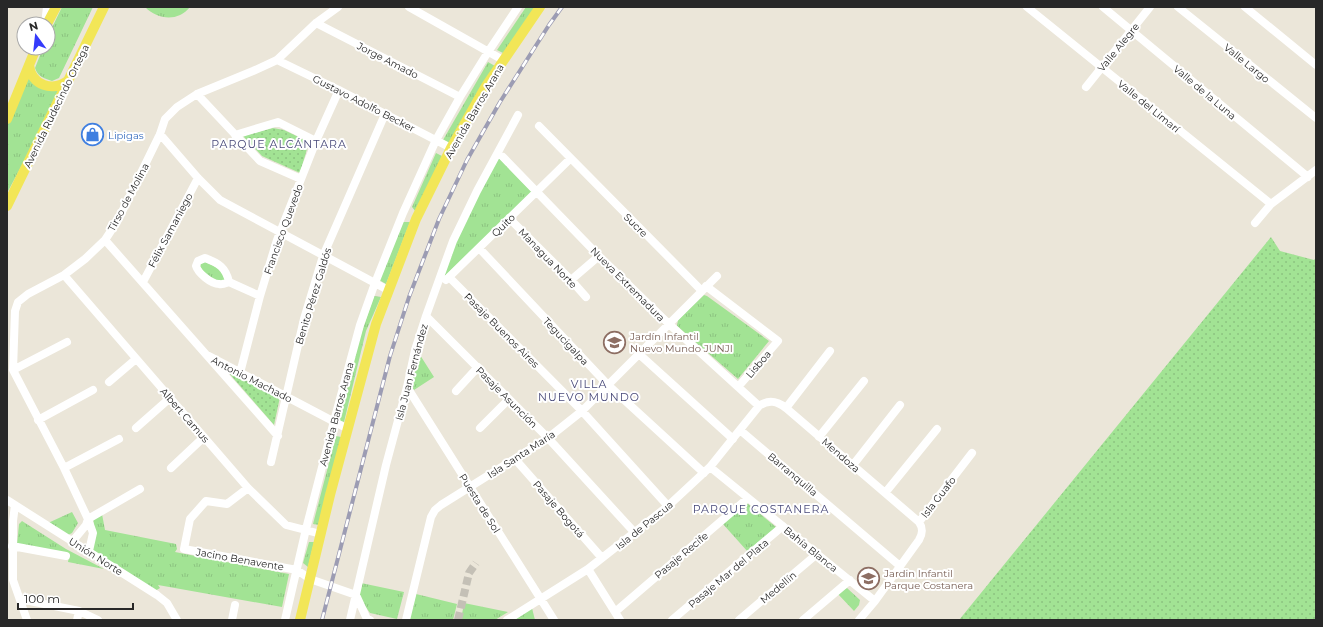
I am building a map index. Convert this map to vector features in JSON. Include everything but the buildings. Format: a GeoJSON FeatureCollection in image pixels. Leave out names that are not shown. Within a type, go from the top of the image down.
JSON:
{"type":"FeatureCollection","features":[{"type":"Feature","properties":{"kind":"main road"},"geometry":{"type":"LineString","coordinates":[[51,16],[56,7]]}},
{"type":"Feature","properties":{"kind":"main road","name":"Avenida Rudecindo Ortega"},"geometry":{"type":"LineString","coordinates":[[7,206],[104,7]]}},
{"type":"Feature","properties":{"kind":"main road","name":"Avenida Barros Arana"},"geometry":{"type":"LineString","coordinates":[[300,620],[376,324],[388,290],[416,219],[451,148],[486,86],[540,7]]}},
{"type":"Feature","properties":{"kind":"main road"},"geometry":{"type":"LineString","coordinates":[[7,120],[33,56]]}},
{"type":"Feature","properties":{"kind":"main road"},"geometry":{"type":"LineString","coordinates":[[29,65],[29,70],[37,82],[46,86],[56,87],[69,80]]}},
{"type":"Feature","properties":{"kind":"street","name":"Tirso de Molina"},"geometry":{"type":"LineString","coordinates":[[89,551],[93,533],[88,519],[64,468],[13,370],[15,311],[18,302],[28,294],[64,276],[105,240],[118,220],[166,120],[177,107],[197,94],[277,60],[316,23],[338,7]]}},
{"type":"Feature","properties":{"kind":"street"},"geometry":{"type":"LineString","coordinates":[[409,7],[503,60]]}},
{"type":"Feature","properties":{"kind":"street","name":"Valle del Limarí"},"geometry":{"type":"LineString","coordinates":[[1027,7],[1271,204]]}},
{"type":"Feature","properties":{"kind":"street","name":"Valle de la Luna"},"geometry":{"type":"LineString","coordinates":[[1103,7],[1308,176]]}},
{"type":"Feature","properties":{"kind":"street","name":"Valle Alegre"},"geometry":{"type":"LineString","coordinates":[[1086,87],[1150,7]]}},
{"type":"Feature","properties":{"kind":"street","name":"Valle Largo"},"geometry":{"type":"LineString","coordinates":[[1178,7],[1316,118]]}},
{"type":"Feature","properties":{"kind":"street"},"geometry":{"type":"LineString","coordinates":[[1245,7],[1316,66]]}},
{"type":"Feature","properties":{"kind":"street","name":"Avenida Barros Arana"},"geometry":{"type":"LineString","coordinates":[[285,620],[306,529],[334,421],[360,324],[375,283],[403,213],[436,140],[460,97],[516,8]]}},
{"type":"Feature","properties":{"kind":"street","name":"Jorge Amado"},"geometry":{"type":"LineString","coordinates":[[316,23],[460,97]]}},
{"type":"Feature","properties":{"kind":"street","name":"Gustavo Adolfo Becker"},"geometry":{"type":"LineString","coordinates":[[277,60],[339,90],[451,148]]}},
{"type":"Feature","properties":{"kind":"street","name":"Francisco Quevedo"},"geometry":{"type":"LineString","coordinates":[[240,373],[260,296],[281,232],[316,140],[339,90]]}},
{"type":"Feature","properties":{"kind":"street"},"geometry":{"type":"LineString","coordinates":[[197,94],[260,161],[301,179]]}},
{"type":"Feature","properties":{"kind":"street","name":"Benito Pérez Galdós"},"geometry":{"type":"LineString","coordinates":[[271,462],[304,319],[324,256],[386,114]]}},
{"type":"Feature","properties":{"kind":"street","name":"Isla Juan Fernández"},"geometry":{"type":"LineString","coordinates":[[350,620],[386,465],[407,387],[415,350],[426,316],[453,241],[477,191],[518,115]]}},
{"type":"Feature","properties":{"kind":"street"},"geometry":{"type":"LineString","coordinates":[[235,134],[278,122],[316,140]]}},
{"type":"Feature","properties":{"kind":"street","name":"Sucre"},"geometry":{"type":"LineString","coordinates":[[539,126],[570,159],[704,289],[778,340]]}},
{"type":"Feature","properties":{"kind":"street"},"geometry":{"type":"LineString","coordinates":[[160,134],[198,178],[220,200],[388,290]]}},
{"type":"Feature","properties":{"kind":"street","name":"Nueva Extremadura"},"geometry":{"type":"LineString","coordinates":[[503,157],[599,256],[669,324],[759,406]]}},
{"type":"Feature","properties":{"kind":"street","name":"Quito"},"geometry":{"type":"LineString","coordinates":[[436,290],[570,159]]}},
{"type":"Feature","properties":{"kind":"street"},"geometry":{"type":"LineString","coordinates":[[1255,223],[1271,204],[1316,170]]}},
{"type":"Feature","properties":{"kind":"street","name":"Félix Samaniego"},"geometry":{"type":"LineString","coordinates":[[143,282],[198,178]]}},
{"type":"Feature","properties":{"kind":"street"},"geometry":{"type":"LineString","coordinates":[[403,213],[416,219]]}},
{"type":"Feature","properties":{"kind":"street","name":"Managua Norte"},"geometry":{"type":"LineString","coordinates":[[509,218],[571,280],[586,298]]}},
{"type":"Feature","properties":{"kind":"street","name":"Antonio Machado"},"geometry":{"type":"LineString","coordinates":[[105,240],[205,354],[348,429]]}},
{"type":"Feature","properties":{"kind":"street","name":"Tegucigalpa"},"geometry":{"type":"LineString","coordinates":[[479,248],[608,385],[657,430],[707,470]]}},
{"type":"Feature","properties":{"kind":"street"},"geometry":{"type":"LineString","coordinates":[[571,280],[599,256]]}},
{"type":"Feature","properties":{"kind":"street","name":"Albert Camus"},"geometry":{"type":"LineString","coordinates":[[64,276],[248,488],[286,525],[321,534]]}},
{"type":"Feature","properties":{"kind":"street","name":"Pasaje Buenos Aires"},"geometry":{"type":"LineString","coordinates":[[449,276],[582,411],[668,506]]}},
{"type":"Feature","properties":{"kind":"street","name":"Isla Santa María"},"geometry":{"type":"LineString","coordinates":[[406,620],[433,513],[441,505],[470,486],[548,438],[582,411],[717,276]]}},
{"type":"Feature","properties":{"kind":"street"},"geometry":{"type":"LineString","coordinates":[[230,282],[260,296]]}},
{"type":"Feature","properties":{"kind":"street","name":"Pasaje Asunción"},"geometry":{"type":"LineString","coordinates":[[426,316],[548,438],[635,533]]}},
{"type":"Feature","properties":{"kind":"street","name":"Lisboa"},"geometry":{"type":"LineString","coordinates":[[738,387],[778,340]]}},
{"type":"Feature","properties":{"kind":"street"},"geometry":{"type":"LineString","coordinates":[[13,370],[67,342]]}},
{"type":"Feature","properties":{"kind":"street"},"geometry":{"type":"LineString","coordinates":[[786,408],[830,351]]}},
{"type":"Feature","properties":{"kind":"street"},"geometry":{"type":"LineString","coordinates":[[205,354],[278,436]]}},
{"type":"Feature","properties":{"kind":"street"},"geometry":{"type":"LineString","coordinates":[[639,354],[733,439]]}},
{"type":"Feature","properties":{"kind":"street"},"geometry":{"type":"LineString","coordinates":[[109,382],[136,359]]}},
{"type":"Feature","properties":{"kind":"street"},"geometry":{"type":"LineString","coordinates":[[456,390],[478,367]]}},
{"type":"Feature","properties":{"kind":"street"},"geometry":{"type":"LineString","coordinates":[[820,436],[864,381]]}},
{"type":"Feature","properties":{"kind":"street","name":"Puesta de Sol"},"geometry":{"type":"LineString","coordinates":[[407,387],[554,620]]}},
{"type":"Feature","properties":{"kind":"street"},"geometry":{"type":"LineString","coordinates":[[38,420],[93,390]]}},
{"type":"Feature","properties":{"kind":"street"},"geometry":{"type":"LineString","coordinates":[[136,428],[170,398]]}},
{"type":"Feature","properties":{"kind":"street"},"geometry":{"type":"LineString","coordinates":[[480,428],[509,399]]}},
{"type":"Feature","properties":{"kind":"street","name":"Mendoza"},"geometry":{"type":"LineString","coordinates":[[759,406],[766,402],[774,402],[786,408],[919,522]]}},
{"type":"Feature","properties":{"kind":"street"},"geometry":{"type":"LineString","coordinates":[[852,465],[900,405]]}},
{"type":"Feature","properties":{"kind":"street","name":"Isla de Pascua"},"geometry":{"type":"LineString","coordinates":[[507,620],[588,569],[668,506],[707,470],[759,406]]}},
{"type":"Feature","properties":{"kind":"street"},"geometry":{"type":"LineString","coordinates":[[885,493],[937,429]]}},
{"type":"Feature","properties":{"kind":"street","name":"Barranquilla"},"geometry":{"type":"LineString","coordinates":[[740,430],[900,566]]}},
{"type":"Feature","properties":{"kind":"street"},"geometry":{"type":"LineString","coordinates":[[171,468],[204,437]]}},
{"type":"Feature","properties":{"kind":"street"},"geometry":{"type":"LineString","coordinates":[[64,468],[118,439]]}},
{"type":"Feature","properties":{"kind":"street","name":"Isla Guafo"},"geometry":{"type":"LineString","coordinates":[[859,620],[875,601],[921,537],[922,529],[919,522],[972,453]]}},
{"type":"Feature","properties":{"kind":"street","name":"Pasaje Bogotá"},"geometry":{"type":"LineString","coordinates":[[515,459],[602,558]]}},
{"type":"Feature","properties":{"kind":"street","name":"Bahía Blanca"},"geometry":{"type":"LineString","coordinates":[[707,470],[748,498],[875,601]]}},
{"type":"Feature","properties":{"kind":"street","name":"Jacino Benavente"},"geometry":{"type":"LineString","coordinates":[[248,488],[227,504],[206,501],[190,519],[184,549],[296,570]]}},
{"type":"Feature","properties":{"kind":"street"},"geometry":{"type":"LineString","coordinates":[[72,542],[86,525],[88,519],[140,489]]}},
{"type":"Feature","properties":{"kind":"street","name":"Pasaje Recife"},"geometry":{"type":"LineString","coordinates":[[615,612],[748,498]]}},
{"type":"Feature","properties":{"kind":"street","name":"Unión Norte"},"geometry":{"type":"LineString","coordinates":[[7,500],[157,595],[168,604],[177,620]]}},
{"type":"Feature","properties":{"kind":"street"},"geometry":{"type":"LineString","coordinates":[[15,505],[12,546],[13,580],[27,620]]}},
{"type":"Feature","properties":{"kind":"street","name":"Pasaje Mar del Plata"},"geometry":{"type":"LineString","coordinates":[[672,620],[783,526]]}},
{"type":"Feature","properties":{"kind":"street"},"geometry":{"type":"LineString","coordinates":[[12,546],[66,556]]}},
{"type":"Feature","properties":{"kind":"street","name":"Medellín"},"geometry":{"type":"LineString","coordinates":[[739,620],[817,554]]}},
{"type":"Feature","properties":{"kind":"street"},"geometry":{"type":"LineString","coordinates":[[588,569],[620,620]]}},
{"type":"Feature","properties":{"kind":"street"},"geometry":{"type":"LineString","coordinates":[[296,570],[310,579],[356,595],[367,620],[370,620]]}},
{"type":"Feature","properties":{"kind":"street"},"geometry":{"type":"LineString","coordinates":[[803,620],[850,580]]}},
{"type":"Feature","properties":{"kind":"street"},"geometry":{"type":"LineString","coordinates":[[20,599],[79,611],[98,620]]}},
{"type":"Feature","properties":{"kind":"street"},"geometry":{"type":"LineString","coordinates":[[232,620],[235,605]]}},
{"type":"Feature","properties":{"kind":"street"},"geometry":{"type":"LineString","coordinates":[[77,620],[79,611]]}},
{"type":"Feature","properties":{"kind":"green space"},"geometry":{"type":"Polygon","coordinates":[[[62,7],[93,7],[59,78],[52,81],[40,75],[35,68],[40,56],[56,56],[56,19],[62,7]]]}},
{"type":"Feature","properties":{"kind":"green space"},"geometry":{"type":"Polygon","coordinates":[[[145,7],[190,7],[180,15],[168,18],[156,15],[145,7]]]}},
{"type":"Feature","properties":{"kind":"green space"},"geometry":{"type":"Polygon","coordinates":[[[526,7],[536,7],[505,54],[497,50],[526,7]]]}},
{"type":"Feature","properties":{"kind":"green space"},"geometry":{"type":"Polygon","coordinates":[[[488,62],[495,66],[449,143],[443,140],[488,62]]]}},
{"type":"Feature","properties":{"kind":"green space"},"geometry":{"type":"Polygon","coordinates":[[[26,76],[59,90],[34,143],[7,193],[7,125],[26,76]]]}},
{"type":"Feature","properties":{"kind":"green space","name":"PARQUE ALCÁNTARA"},"geometry":{"type":"Polygon","coordinates":[[[273,128],[284,130],[309,142],[300,173],[262,156],[243,136],[273,128]]]}},
{"type":"Feature","properties":{"kind":"green space"},"geometry":{"type":"Polygon","coordinates":[[[436,153],[442,156],[416,212],[412,207],[436,153]]]}},
{"type":"Feature","properties":{"kind":"green space"},"geometry":{"type":"Polygon","coordinates":[[[498,157],[532,192],[444,277],[447,262],[459,231],[498,157]]]}},
{"type":"Feature","properties":{"kind":"green space"},"geometry":{"type":"Polygon","coordinates":[[[402,222],[410,222],[386,284],[379,280],[402,222]]]}},
{"type":"Feature","properties":{"kind":"green space"},"geometry":{"type":"Polygon","coordinates":[[[1271,237],[1280,251],[1314,260],[1316,258],[1316,620],[959,620],[1271,237]]]}},
{"type":"Feature","properties":{"kind":"green space"},"geometry":{"type":"Polygon","coordinates":[[[205,262],[222,270],[226,280],[222,281],[214,279],[206,275],[200,264],[205,262]]]}},
{"type":"Feature","properties":{"kind":"green space"},"geometry":{"type":"Polygon","coordinates":[[[704,295],[769,341],[738,379],[677,326],[678,320],[704,295]]]}},
{"type":"Feature","properties":{"kind":"green space"},"geometry":{"type":"Polygon","coordinates":[[[374,296],[381,297],[366,331],[344,422],[338,420],[360,337],[374,296]]]}},
{"type":"Feature","properties":{"kind":"green space"},"geometry":{"type":"Polygon","coordinates":[[[420,355],[434,377],[414,390],[411,386],[420,355]]]}},
{"type":"Feature","properties":{"kind":"green space"},"geometry":{"type":"Polygon","coordinates":[[[227,371],[280,397],[274,425],[227,371]]]}},
{"type":"Feature","properties":{"kind":"green space"},"geometry":{"type":"Polygon","coordinates":[[[336,436],[341,437],[319,525],[313,524],[336,436]]]}},
{"type":"Feature","properties":{"kind":"green space"},"geometry":{"type":"Polygon","coordinates":[[[747,503],[776,527],[748,552],[722,523],[747,503]]]}},
{"type":"Feature","properties":{"kind":"green space"},"geometry":{"type":"Polygon","coordinates":[[[72,512],[78,523],[72,533],[68,535],[48,523],[72,512]]]}},
{"type":"Feature","properties":{"kind":"green space"},"geometry":{"type":"Polygon","coordinates":[[[102,514],[105,530],[176,544],[177,549],[175,552],[289,574],[282,607],[158,585],[160,588],[155,591],[92,551],[95,533],[93,518],[102,514]]]}},
{"type":"Feature","properties":{"kind":"green space"},"geometry":{"type":"Polygon","coordinates":[[[22,521],[66,549],[104,569],[68,562],[69,556],[17,545],[19,524],[22,521]]]}},
{"type":"Feature","properties":{"kind":"green space"},"geometry":{"type":"Polygon","coordinates":[[[309,542],[314,542],[308,567],[303,563],[309,542]]]}},
{"type":"Feature","properties":{"kind":"green space"},"geometry":{"type":"Polygon","coordinates":[[[361,583],[404,592],[397,619],[370,613],[358,596],[361,583]]]}},
{"type":"Feature","properties":{"kind":"green space"},"geometry":{"type":"Polygon","coordinates":[[[847,588],[860,600],[859,605],[854,611],[837,593],[847,588]]]}},
{"type":"Feature","properties":{"kind":"green space"},"geometry":{"type":"Polygon","coordinates":[[[416,594],[457,604],[453,620],[409,620],[416,594]]]}},
{"type":"Feature","properties":{"kind":"green space"},"geometry":{"type":"Polygon","coordinates":[[[464,603],[508,612],[495,620],[461,620],[464,603]]]}},
{"type":"Feature","properties":{"kind":"green space"},"geometry":{"type":"Polygon","coordinates":[[[532,608],[535,620],[514,620],[532,608]]]}},
{"type":"Feature","properties":{"kind":"tunnel"},"geometry":{"type":"LineString","coordinates":[[458,620],[469,573],[476,563]]}},
{"type":"Feature","properties":{"kind":"railway"},"geometry":{"type":"LineString","coordinates":[[322,620],[390,356],[409,297],[439,219],[467,160],[500,102],[562,7]]}},
{"type":"Feature","properties":{"kind":"place","name":"Lipigas"},"geometry":{"type":"Point","coordinates":[93,135]}},
{"type":"Feature","properties":{"kind":"place","name":"Jardín Infantil Nuevo Mundo JUNJI"},"geometry":{"type":"Point","coordinates":[615,342]}},
{"type":"Feature","properties":{"kind":"place","name":"Jardin Infantil Parque Costanera"},"geometry":{"type":"Point","coordinates":[869,579]}},
{"type":"Feature","properties":{"kind":"district","name":"PARQUE ALCÁNTARA"},"geometry":{"type":"Point","coordinates":[279,144]}},
{"type":"Feature","properties":{"kind":"district","name":"VILLA NUEVO MUNDO"},"geometry":{"type":"Point","coordinates":[589,390]}},
{"type":"Feature","properties":{"kind":"district","name":"PARQUE COSTANERA"},"geometry":{"type":"Point","coordinates":[761,509]}}]}
